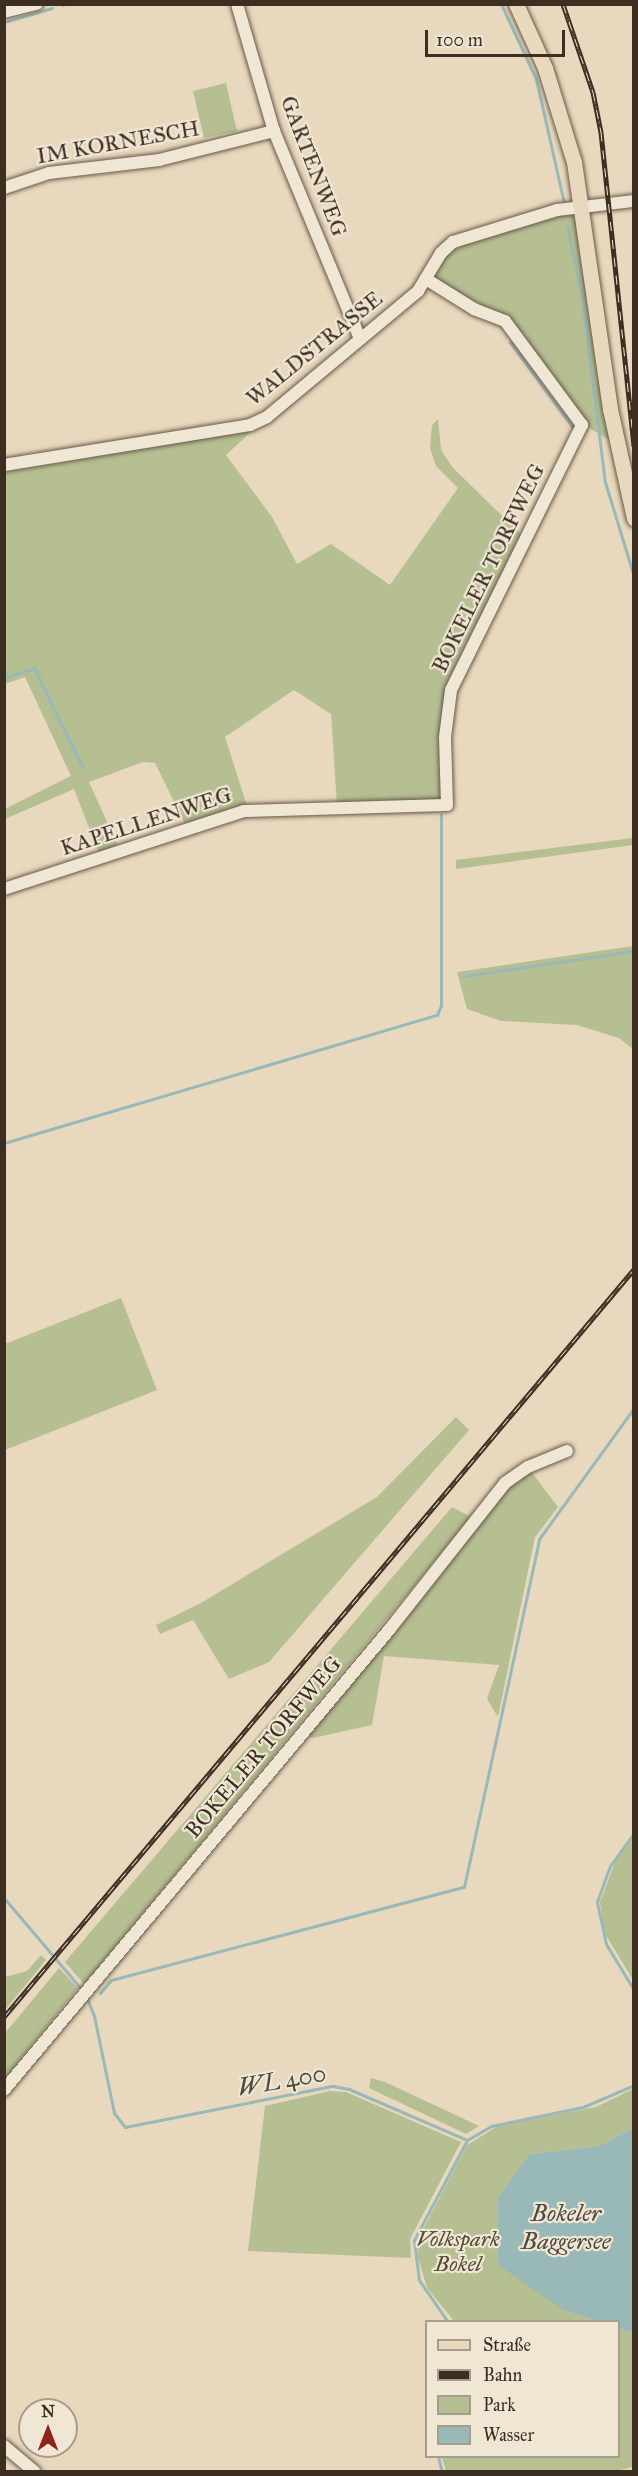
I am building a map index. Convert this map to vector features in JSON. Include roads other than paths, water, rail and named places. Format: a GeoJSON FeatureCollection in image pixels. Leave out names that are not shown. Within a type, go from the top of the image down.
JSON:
{"type":"FeatureCollection","features":[{"type":"Feature","properties":{"kind":"main road"},"geometry":{"type":"LineString","coordinates":[[516,4],[556,100],[582,205],[610,409],[633,518]]}},
{"type":"Feature","properties":{"kind":"street"},"geometry":{"type":"LineString","coordinates":[[4,12],[37,4]]}},
{"type":"Feature","properties":{"kind":"street","name":"GARTENWEG"},"geometry":{"type":"LineString","coordinates":[[237,4],[274,131],[360,339]]}},
{"type":"Feature","properties":{"kind":"street","name":"IM KORNESCH"},"geometry":{"type":"LineString","coordinates":[[4,188],[49,173],[159,160],[274,131]]}},
{"type":"Feature","properties":{"kind":"street","name":"WALDSTRASSE"},"geometry":{"type":"LineString","coordinates":[[4,465],[250,425],[267,417],[360,339],[426,279],[441,253],[464,237],[582,205],[633,201]]}},
{"type":"Feature","properties":{"kind":"street","name":"BOKELER TORFWEG"},"geometry":{"type":"LineString","coordinates":[[426,279],[474,309],[505,321],[582,425],[451,690],[445,737],[447,805]]}},
{"type":"Feature","properties":{"kind":"street","name":"KAPELLENWEG"},"geometry":{"type":"LineString","coordinates":[[4,889],[244,811],[447,805]]}},
{"type":"Feature","properties":{"kind":"street","name":"BOKELER TORFWEG"},"geometry":{"type":"LineString","coordinates":[[4,2090],[389,1630],[505,1483],[528,1467],[567,1451]]}},
{"type":"Feature","properties":{"kind":"street"},"geometry":{"type":"LineString","coordinates":[[4,2446],[35,2472]]}},
{"type":"Feature","properties":{"kind":"water","name":"Bokeler Baggersee"},"geometry":{"type":"Polygon","coordinates":[[[633,2128],[633,2333],[620,2328],[620,2320],[595,2320],[565,2311],[498,2265],[498,2198],[530,2154],[599,2146],[633,2128]]]}},
{"type":"Feature","properties":{"kind":"waterway"},"geometry":{"type":"LineString","coordinates":[[501,4],[536,79],[564,203]]}},
{"type":"Feature","properties":{"kind":"waterway"},"geometry":{"type":"LineString","coordinates":[[4,22],[52,8]]}},
{"type":"Feature","properties":{"kind":"waterway"},"geometry":{"type":"LineString","coordinates":[[567,226],[582,298],[605,482],[634,577]]}},
{"type":"Feature","properties":{"kind":"waterway"},"geometry":{"type":"LineString","coordinates":[[510,342],[574,429]]}},
{"type":"Feature","properties":{"kind":"waterway"},"geometry":{"type":"LineString","coordinates":[[4,678],[34,668],[83,768]]}},
{"type":"Feature","properties":{"kind":"waterway"},"geometry":{"type":"LineString","coordinates":[[441,726],[442,695],[446,686]]}},
{"type":"Feature","properties":{"kind":"waterway"},"geometry":{"type":"LineString","coordinates":[[4,1143],[437,1015],[441,1005],[441,814]]}},
{"type":"Feature","properties":{"kind":"waterway"},"geometry":{"type":"LineString","coordinates":[[464,976],[634,951]]}},
{"type":"Feature","properties":{"kind":"waterway"},"geometry":{"type":"LineString","coordinates":[[100,1993],[111,1980],[464,1887],[539,1539],[634,1408]]}},
{"type":"Feature","properties":{"kind":"waterway"},"geometry":{"type":"LineString","coordinates":[[634,1833],[610,1866],[597,1902],[606,1944],[634,1990]]}},
{"type":"Feature","properties":{"kind":"waterway"},"geometry":{"type":"LineString","coordinates":[[4,1898],[83,1991]]}},
{"type":"Feature","properties":{"kind":"waterway","name":"WL 400"},"geometry":{"type":"LineString","coordinates":[[86,1996],[94,2016],[114,2113],[125,2127],[333,2086],[349,2089],[467,2140],[414,2240],[419,2280],[447,2320]]}},
{"type":"Feature","properties":{"kind":"waterway"},"geometry":{"type":"LineString","coordinates":[[467,2140],[491,2126],[583,2107],[634,2085]]}},
{"type":"Feature","properties":{"kind":"waterway","name":"WL 400"},"geometry":{"type":"LineString","coordinates":[[438,2458],[442,2472]]}},
{"type":"Feature","properties":{"kind":"railway"},"geometry":{"type":"LineString","coordinates":[[563,4],[593,92],[601,132],[634,446]]}},
{"type":"Feature","properties":{"kind":"railway"},"geometry":{"type":"LineString","coordinates":[[4,2017],[634,1269]]}},
{"type":"Feature","properties":{"kind":"park label","name":"Volkspark Bokel"},"geometry":{"type":"Point","coordinates":[458,2250]}}]}
